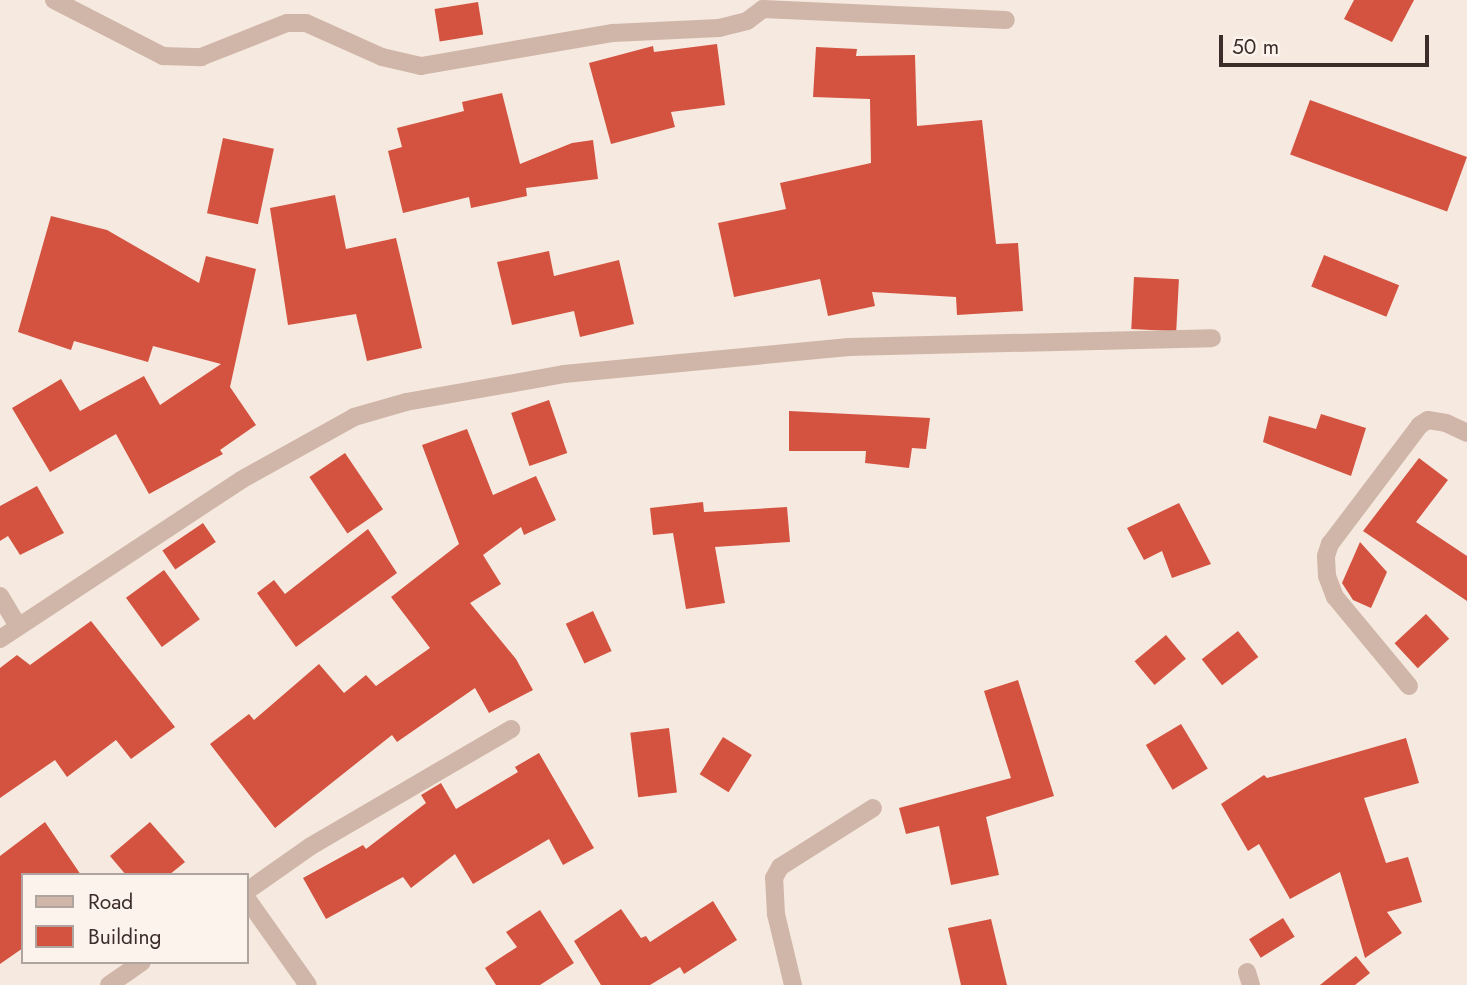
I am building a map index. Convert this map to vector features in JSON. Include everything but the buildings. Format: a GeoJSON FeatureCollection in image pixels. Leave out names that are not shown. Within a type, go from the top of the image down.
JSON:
{"type":"FeatureCollection","features":[{"type":"Feature","properties":{"kind":"street"},"geometry":{"type":"LineString","coordinates":[[54,0],[163,56],[201,57],[287,23],[306,23],[382,57],[421,66],[613,33],[719,28],[747,21],[759,4],[1006,20]]}},
{"type":"Feature","properties":{"kind":"street"},"geometry":{"type":"LineString","coordinates":[[0,639],[241,480],[354,417],[406,402],[564,374],[849,347],[1212,338]]}},
{"type":"Feature","properties":{"kind":"street"},"geometry":{"type":"LineString","coordinates":[[1409,686],[1335,597],[1326,576],[1326,556],[1330,544],[1420,425],[1427,420],[1446,423],[1467,433]]}},
{"type":"Feature","properties":{"kind":"street"},"geometry":{"type":"LineString","coordinates":[[0,596],[18,626]]}},
{"type":"Feature","properties":{"kind":"street"},"geometry":{"type":"LineString","coordinates":[[248,890],[312,846],[511,729]]}},
{"type":"Feature","properties":{"kind":"street"},"geometry":{"type":"LineString","coordinates":[[793,985],[776,914],[774,878],[780,867],[873,808]]}},
{"type":"Feature","properties":{"kind":"street"},"geometry":{"type":"LineString","coordinates":[[248,900],[308,985]]}},
{"type":"Feature","properties":{"kind":"street"},"geometry":{"type":"LineString","coordinates":[[109,985],[139,964]]}}]}
